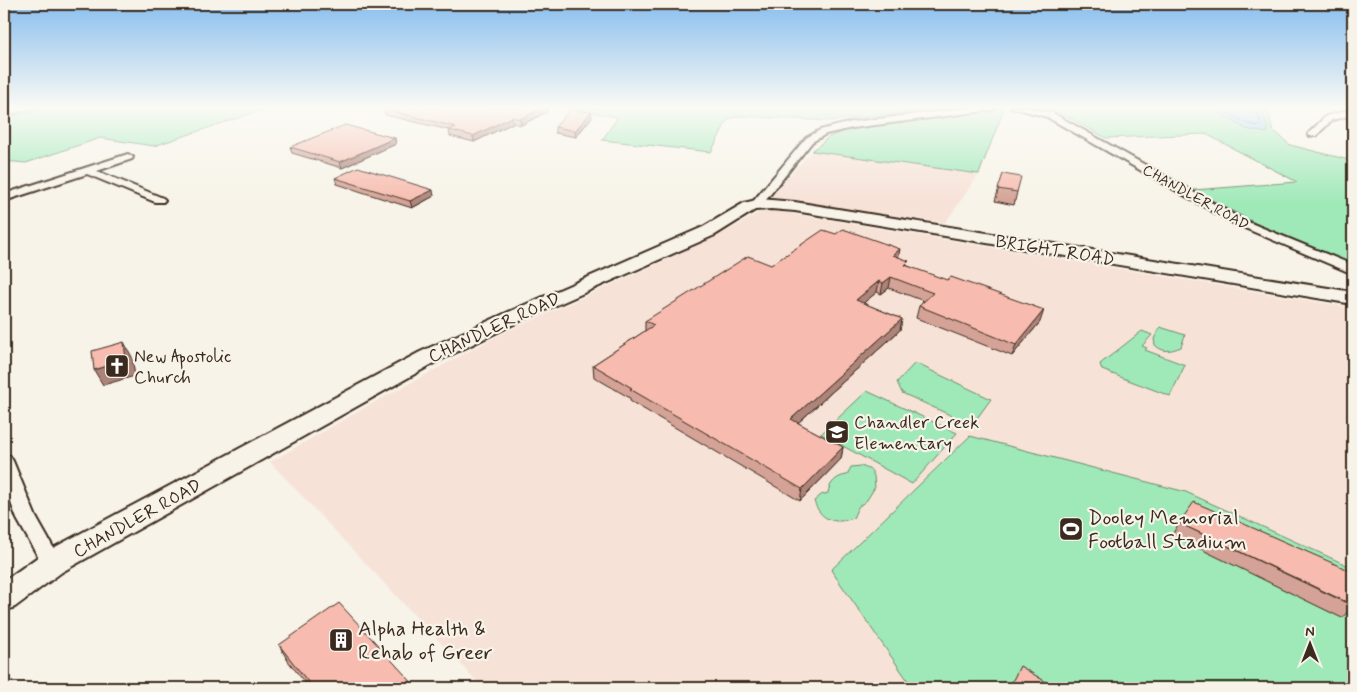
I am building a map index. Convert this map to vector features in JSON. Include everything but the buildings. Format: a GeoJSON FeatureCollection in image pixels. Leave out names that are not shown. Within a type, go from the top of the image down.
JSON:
{"type":"FeatureCollection","features":[{"type":"Feature","properties":{"kind":"street","name":"CHANDLER ROAD"},"geometry":{"type":"LineString","coordinates":[[4,598],[52,563],[428,357],[511,318],[705,233],[750,206],[757,204],[810,139]]}},
{"type":"Feature","properties":{"kind":"street","name":"CHANDLER ROAD"},"geometry":{"type":"LineString","coordinates":[[1092,139],[1222,214],[1278,240],[1353,270]]}},
{"type":"Feature","properties":{"kind":"street"},"geometry":{"type":"LineString","coordinates":[[4,198],[128,157]]}},
{"type":"Feature","properties":{"kind":"street"},"geometry":{"type":"LineString","coordinates":[[87,170],[159,200]]}},
{"type":"Feature","properties":{"kind":"street","name":"BRIGHT ROAD"},"geometry":{"type":"LineString","coordinates":[[757,204],[772,204],[825,212],[1353,298]]}},
{"type":"Feature","properties":{"kind":"street"},"geometry":{"type":"LineString","coordinates":[[4,461],[27,519],[52,563]]}},
{"type":"Feature","properties":{"kind":"shaded area"},"geometry":{"type":"Polygon","coordinates":[[[812,151],[979,174],[945,223],[774,198],[771,195],[812,151]]]}},
{"type":"Feature","properties":{"kind":"shaded area","name":"Chandler Creek Elementary"},"geometry":{"type":"Polygon","coordinates":[[[776,211],[1353,308],[1353,688],[483,688],[270,462],[373,403],[499,335],[655,265],[738,225],[758,213],[776,211]]]}},
{"type":"Feature","properties":{"kind":"green space"},"geometry":{"type":"Polygon","coordinates":[[[4,139],[96,139],[26,163],[4,161],[4,139]]]}},
{"type":"Feature","properties":{"kind":"green space"},"geometry":{"type":"Polygon","coordinates":[[[109,139],[174,139],[154,146],[109,139]]]}},
{"type":"Feature","properties":{"kind":"green space"},"geometry":{"type":"Polygon","coordinates":[[[602,139],[718,139],[711,152],[602,139]]]}},
{"type":"Feature","properties":{"kind":"green space"},"geometry":{"type":"Polygon","coordinates":[[[826,139],[992,139],[979,174],[812,151],[826,139]]]}},
{"type":"Feature","properties":{"kind":"green space"},"geometry":{"type":"Polygon","coordinates":[[[1216,139],[1284,139],[1290,145],[1353,161],[1353,265],[1272,232],[1193,190],[1297,182],[1216,139]]]}},
{"type":"Feature","properties":{"kind":"green space"},"geometry":{"type":"Polygon","coordinates":[[[1160,327],[1185,335],[1181,347],[1167,350],[1155,345],[1154,339],[1160,327]]]}},
{"type":"Feature","properties":{"kind":"green space"},"geometry":{"type":"Polygon","coordinates":[[[1142,331],[1152,335],[1142,346],[1147,348],[1145,350],[1185,365],[1170,396],[1102,370],[1100,364],[1142,331]]]}},
{"type":"Feature","properties":{"kind":"green space"},"geometry":{"type":"Polygon","coordinates":[[[915,363],[991,399],[972,425],[902,393],[897,382],[915,363]]]}},
{"type":"Feature","properties":{"kind":"green space"},"geometry":{"type":"Polygon","coordinates":[[[867,391],[957,433],[912,484],[821,434],[867,391]]]}},
{"type":"Feature","properties":{"kind":"green space","name":"Dooley Memorial Football Stadium"},"geometry":{"type":"Polygon","coordinates":[[[970,436],[1186,492],[1353,568],[1353,688],[913,688],[831,570],[970,436]]]}},
{"type":"Feature","properties":{"kind":"green space"},"geometry":{"type":"Polygon","coordinates":[[[861,466],[871,470],[874,476],[875,487],[867,500],[858,507],[853,518],[834,521],[824,517],[814,501],[821,495],[828,493],[832,483],[840,477],[847,475],[851,467],[861,466]]]}},
{"type":"Feature","properties":{"kind":"place","name":"New Apostolic Church"},"geometry":{"type":"Point","coordinates":[117,366]}},
{"type":"Feature","properties":{"kind":"place","name":"Chandler Creek Elementary"},"geometry":{"type":"Point","coordinates":[837,432]}},
{"type":"Feature","properties":{"kind":"place","name":"Dooley Memorial Football Stadium"},"geometry":{"type":"Point","coordinates":[1071,529]}},
{"type":"Feature","properties":{"kind":"place","name":"Alpha Health & Rehab of Greer"},"geometry":{"type":"Point","coordinates":[341,640]}}]}
